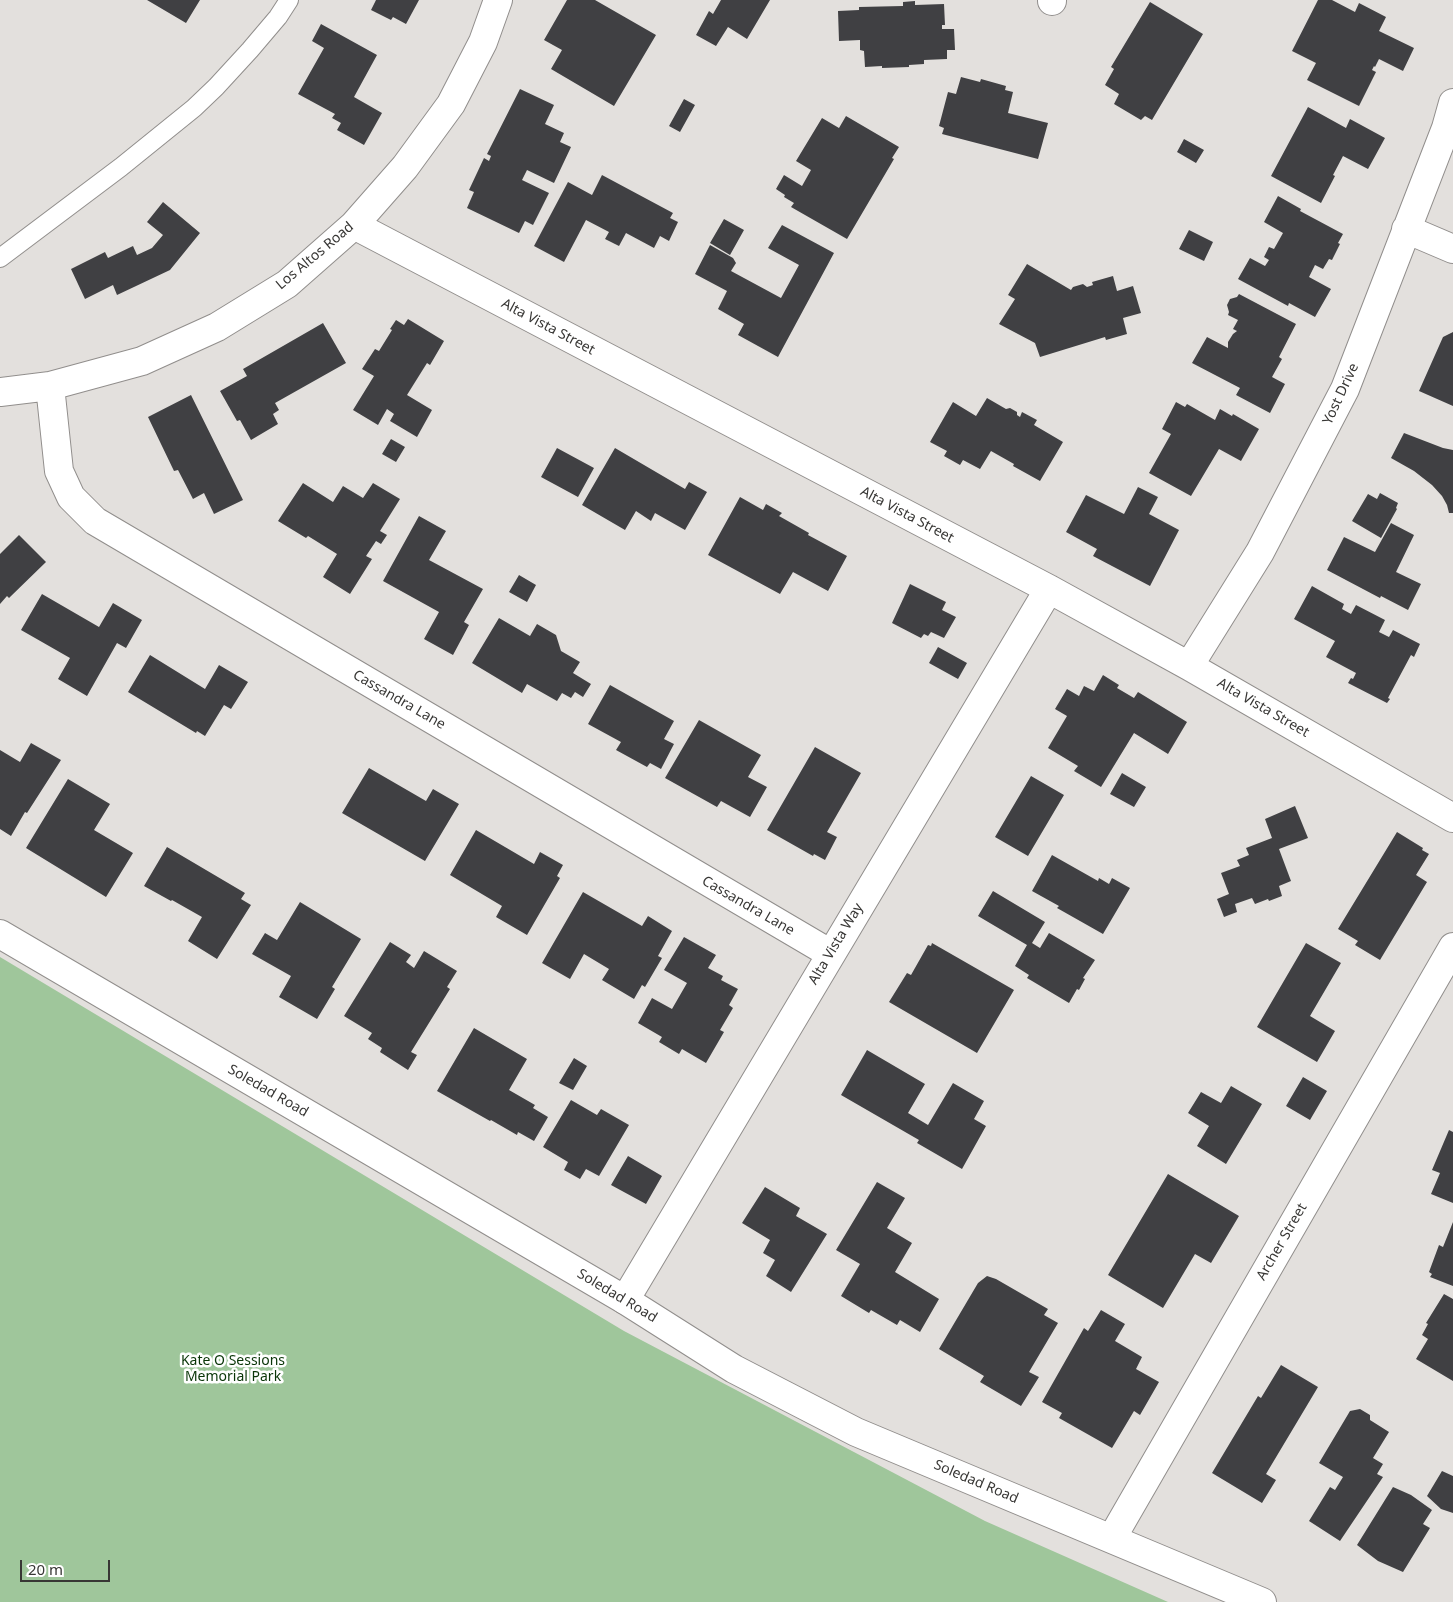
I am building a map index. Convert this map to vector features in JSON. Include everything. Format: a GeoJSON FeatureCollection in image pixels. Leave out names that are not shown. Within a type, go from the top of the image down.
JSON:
{"type":"FeatureCollection","features":[{"type":"Feature","properties":{"kind":"street","name":"Los Altos Road"},"geometry":{"type":"LineString","coordinates":[[0,392],[50,386],[142,361],[217,327],[287,284],[354,224],[406,167],[451,104],[483,42],[498,0]]}},
{"type":"Feature","properties":{"kind":"street","name":"Yost Drive"},"geometry":{"type":"LineString","coordinates":[[1189,666],[1260,552],[1346,389],[1446,128],[1453,103]]}},
{"type":"Feature","properties":{"kind":"street","name":"Alta Vista Street"},"geometry":{"type":"LineString","coordinates":[[354,224],[1049,590],[1189,666],[1453,818]]}},
{"type":"Feature","properties":{"kind":"street"},"geometry":{"type":"LineString","coordinates":[[1406,229],[1453,249]]}},
{"type":"Feature","properties":{"kind":"street","name":"Cassandra Lane"},"geometry":{"type":"LineString","coordinates":[[50,386],[59,471],[71,497],[95,521],[830,954]]}},
{"type":"Feature","properties":{"kind":"street","name":"Alta Vista Way"},"geometry":{"type":"LineString","coordinates":[[625,1300],[1049,590]]}},
{"type":"Feature","properties":{"kind":"street","name":"Soledad Road"},"geometry":{"type":"LineString","coordinates":[[0,934],[625,1300],[734,1369],[856,1432],[1262,1602]]}},
{"type":"Feature","properties":{"kind":"street","name":"Archer Street"},"geometry":{"type":"LineString","coordinates":[[1112,1538],[1453,947]]}},
{"type":"Feature","properties":{"kind":"lane"},"geometry":{"type":"LineString","coordinates":[[0,258],[121,167],[194,108],[250,50],[278,17],[288,0]]}},
{"type":"Feature","properties":{"kind":"green space","name":"Kate O Sessions Memorial Park"},"geometry":{"type":"Polygon","coordinates":[[[0,957],[624,1331],[985,1521],[1168,1602],[0,1602],[0,957]]]}},
{"type":"Feature","properties":{"kind":"building"},"geometry":{"type":"Polygon","coordinates":[[[147,0],[200,0],[186,23],[147,0]]]}},
{"type":"Feature","properties":{"kind":"building"},"geometry":{"type":"Polygon","coordinates":[[[376,0],[419,0],[406,24],[393,17],[391,20],[371,10],[376,0]]]}},
{"type":"Feature","properties":{"kind":"building"},"geometry":{"type":"Polygon","coordinates":[[[567,0],[595,0],[656,35],[614,106],[551,69],[562,50],[544,40],[567,0]]]}},
{"type":"Feature","properties":{"kind":"building"},"geometry":{"type":"Polygon","coordinates":[[[721,0],[770,0],[747,39],[728,27],[716,46],[696,35],[709,11],[713,14],[721,0]]]}},
{"type":"Feature","properties":{"kind":"building"},"geometry":{"type":"Polygon","coordinates":[[[1318,0],[1332,0],[1355,12],[1359,3],[1386,17],[1379,31],[1414,48],[1403,71],[1379,59],[1372,70],[1376,72],[1359,106],[1307,80],[1316,63],[1292,51],[1318,0]]]}},
{"type":"Feature","properties":{"kind":"building"},"geometry":{"type":"Polygon","coordinates":[[[915,1],[915,5],[944,4],[945,25],[942,25],[942,29],[954,29],[955,50],[947,50],[947,59],[924,60],[924,64],[909,65],[909,67],[865,67],[864,51],[860,50],[860,40],[839,41],[838,11],[859,10],[859,7],[903,6],[903,2],[915,1]]]}},
{"type":"Feature","properties":{"kind":"building"},"geometry":{"type":"Polygon","coordinates":[[[1150,2],[1203,34],[1152,120],[1145,116],[1141,120],[1114,104],[1119,94],[1105,85],[1114,69],[1111,67],[1150,2]]]}},
{"type":"Feature","properties":{"kind":"building"},"geometry":{"type":"Polygon","coordinates":[[[321,24],[377,55],[354,97],[382,113],[364,145],[337,130],[341,123],[332,118],[335,114],[298,94],[324,48],[312,41],[321,24]]]}},
{"type":"Feature","properties":{"kind":"building"},"geometry":{"type":"Polygon","coordinates":[[[961,77],[980,82],[981,79],[1006,86],[1005,90],[1013,92],[1008,113],[1048,123],[1038,159],[942,134],[944,128],[939,126],[948,92],[956,94],[961,77]]]}},
{"type":"Feature","properties":{"kind":"building"},"geometry":{"type":"Polygon","coordinates":[[[520,89],[554,105],[545,124],[564,133],[560,142],[571,147],[554,183],[527,170],[522,180],[549,193],[533,225],[525,221],[519,233],[467,208],[474,192],[469,190],[484,158],[489,161],[491,156],[487,154],[520,89]]]}},
{"type":"Feature","properties":{"kind":"building"},"geometry":{"type":"Polygon","coordinates":[[[684,99],[695,105],[680,132],[669,126],[684,99]]]}},
{"type":"Feature","properties":{"kind":"building"},"geometry":{"type":"Polygon","coordinates":[[[1308,107],[1346,128],[1350,119],[1385,138],[1368,169],[1343,156],[1321,203],[1271,176],[1308,107]]]}},
{"type":"Feature","properties":{"kind":"building"},"geometry":{"type":"Polygon","coordinates":[[[846,116],[899,147],[892,158],[894,159],[847,239],[791,207],[794,203],[776,189],[784,175],[802,186],[811,170],[796,161],[822,118],[839,128],[846,116]]]}},
{"type":"Feature","properties":{"kind":"building"},"geometry":{"type":"Polygon","coordinates":[[[1184,139],[1204,150],[1196,163],[1177,152],[1184,139]]]}},
{"type":"Feature","properties":{"kind":"building"},"geometry":{"type":"Polygon","coordinates":[[[602,175],[673,213],[670,218],[678,222],[669,241],[660,236],[654,248],[626,233],[619,246],[605,239],[609,232],[586,220],[564,262],[534,246],[568,182],[592,195],[602,175]]]}},
{"type":"Feature","properties":{"kind":"building"},"geometry":{"type":"Polygon","coordinates":[[[1278,196],[1301,209],[1300,211],[1343,234],[1332,260],[1329,259],[1323,269],[1315,265],[1309,277],[1331,289],[1315,317],[1289,303],[1288,306],[1238,279],[1250,258],[1265,266],[1269,260],[1264,257],[1269,247],[1274,249],[1283,233],[1264,222],[1278,196]]]}},
{"type":"Feature","properties":{"kind":"building"},"geometry":{"type":"Polygon","coordinates":[[[163,202],[200,233],[170,270],[117,295],[113,285],[85,299],[71,269],[105,252],[108,258],[133,246],[137,255],[152,248],[163,235],[147,222],[163,202]]]}},
{"type":"Feature","properties":{"kind":"building"},"geometry":{"type":"Polygon","coordinates":[[[724,219],[744,230],[730,255],[710,243],[724,219]]]}},
{"type":"Feature","properties":{"kind":"building"},"geometry":{"type":"Polygon","coordinates":[[[782,225],[834,253],[778,357],[738,335],[744,324],[718,309],[727,291],[695,274],[710,245],[733,258],[736,263],[731,271],[781,298],[799,265],[768,248],[782,225]]]}},
{"type":"Feature","properties":{"kind":"building"},"geometry":{"type":"Polygon","coordinates":[[[1189,230],[1213,242],[1204,261],[1179,249],[1189,230]]]}},
{"type":"Feature","properties":{"kind":"building"},"geometry":{"type":"Polygon","coordinates":[[[1027,264],[1071,290],[1073,287],[1083,284],[1087,287],[1093,285],[1092,282],[1113,276],[1117,291],[1133,286],[1141,313],[1123,318],[1127,334],[1106,340],[1105,337],[1040,357],[1035,343],[999,324],[1015,299],[1008,295],[1027,264]]]}},
{"type":"Feature","properties":{"kind":"building"},"geometry":{"type":"Polygon","coordinates":[[[1239,294],[1296,324],[1279,357],[1282,359],[1272,377],[1285,384],[1270,413],[1236,395],[1240,388],[1192,363],[1207,337],[1228,348],[1228,342],[1237,331],[1233,329],[1238,320],[1228,315],[1227,305],[1230,299],[1237,297],[1239,294]]]}},
{"type":"Feature","properties":{"kind":"building"},"geometry":{"type":"Polygon","coordinates":[[[408,319],[444,341],[430,365],[427,363],[407,395],[432,410],[417,437],[390,421],[394,414],[387,409],[378,425],[353,410],[374,376],[362,369],[375,349],[379,351],[396,320],[404,325],[408,319]]]}},
{"type":"Feature","properties":{"kind":"building"},"geometry":{"type":"Polygon","coordinates":[[[323,323],[346,363],[275,403],[279,410],[273,414],[278,424],[251,440],[240,420],[237,421],[220,391],[247,376],[243,369],[323,323]]]}},
{"type":"Feature","properties":{"kind":"building"},"geometry":{"type":"Polygon","coordinates":[[[1453,332],[1453,406],[1419,391],[1443,337],[1453,332]]]}},
{"type":"Feature","properties":{"kind":"building"},"geometry":{"type":"Polygon","coordinates":[[[191,395],[243,500],[214,514],[204,493],[193,499],[178,470],[174,471],[148,417],[191,395]]]}},
{"type":"Feature","properties":{"kind":"building"},"geometry":{"type":"Polygon","coordinates":[[[987,398],[1006,409],[1010,408],[1017,412],[1017,415],[1020,417],[1022,412],[1037,420],[1034,425],[1063,442],[1040,481],[991,451],[980,469],[963,460],[960,465],[944,456],[947,451],[930,442],[953,402],[976,416],[987,398]]]}},
{"type":"Feature","properties":{"kind":"building"},"geometry":{"type":"Polygon","coordinates":[[[1176,402],[1185,407],[1187,404],[1215,420],[1220,409],[1259,429],[1241,461],[1219,449],[1191,496],[1149,473],[1171,434],[1162,429],[1176,402]]]}},
{"type":"Feature","properties":{"kind":"building"},"geometry":{"type":"Polygon","coordinates":[[[1404,433],[1453,450],[1453,513],[1449,513],[1442,496],[1432,485],[1414,471],[1391,458],[1404,433]]]}},
{"type":"Feature","properties":{"kind":"building"},"geometry":{"type":"Polygon","coordinates":[[[391,439],[405,447],[396,462],[382,454],[391,439]]]}},
{"type":"Feature","properties":{"kind":"building"},"geometry":{"type":"Polygon","coordinates":[[[557,448],[594,468],[578,497],[541,477],[557,448]]]}},
{"type":"Feature","properties":{"kind":"building"},"geometry":{"type":"Polygon","coordinates":[[[615,448],[685,489],[689,482],[707,492],[685,530],[655,513],[651,521],[636,511],[625,530],[582,505],[615,448]]]}},
{"type":"Feature","properties":{"kind":"building"},"geometry":{"type":"Polygon","coordinates":[[[303,483],[333,502],[343,486],[363,498],[373,483],[400,499],[380,531],[387,535],[381,544],[376,541],[366,556],[372,559],[350,594],[323,577],[337,554],[308,536],[306,538],[278,521],[303,483]]]}},
{"type":"Feature","properties":{"kind":"building"},"geometry":{"type":"Polygon","coordinates":[[[1138,487],[1158,497],[1149,514],[1179,530],[1150,586],[1093,556],[1097,549],[1066,532],[1086,495],[1124,514],[1138,487]]]}},
{"type":"Feature","properties":{"kind":"building"},"geometry":{"type":"Polygon","coordinates":[[[1380,493],[1398,503],[1397,509],[1381,538],[1352,521],[1368,494],[1377,499],[1380,493]]]}},
{"type":"Feature","properties":{"kind":"building"},"geometry":{"type":"Polygon","coordinates":[[[740,497],[763,510],[766,504],[782,513],[779,516],[809,533],[808,535],[847,556],[828,591],[793,572],[780,594],[708,555],[740,497]]]}},
{"type":"Feature","properties":{"kind":"building"},"geometry":{"type":"Polygon","coordinates":[[[419,516],[446,531],[429,560],[483,589],[464,622],[469,625],[453,655],[424,639],[439,612],[383,581],[419,516]]]}},
{"type":"Feature","properties":{"kind":"building"},"geometry":{"type":"Polygon","coordinates":[[[1391,523],[1414,535],[1396,572],[1421,584],[1408,610],[1381,596],[1380,598],[1327,570],[1344,537],[1375,552],[1391,523]]]}},
{"type":"Feature","properties":{"kind":"building"},"geometry":{"type":"Polygon","coordinates":[[[19,535],[46,562],[9,598],[7,596],[0,604],[0,554],[19,535]]]}},
{"type":"Feature","properties":{"kind":"building"},"geometry":{"type":"Polygon","coordinates":[[[519,575],[536,585],[527,602],[509,592],[519,575]]]}},
{"type":"Feature","properties":{"kind":"building"},"geometry":{"type":"Polygon","coordinates":[[[910,584],[946,602],[942,610],[956,617],[944,638],[931,632],[928,636],[924,634],[921,638],[892,623],[910,584]]]}},
{"type":"Feature","properties":{"kind":"building"},"geometry":{"type":"Polygon","coordinates":[[[1312,586],[1344,604],[1342,609],[1351,614],[1356,605],[1385,620],[1379,632],[1389,637],[1393,630],[1420,644],[1414,657],[1411,655],[1387,703],[1348,683],[1356,673],[1326,657],[1335,641],[1294,619],[1312,586]]]}},
{"type":"Feature","properties":{"kind":"building"},"geometry":{"type":"Polygon","coordinates":[[[42,594],[99,627],[113,603],[142,620],[126,648],[117,643],[87,696],[58,679],[70,658],[21,630],[42,594]]]}},
{"type":"Feature","properties":{"kind":"building"},"geometry":{"type":"Polygon","coordinates":[[[499,618],[530,636],[537,624],[556,635],[561,651],[580,662],[573,673],[591,684],[583,697],[575,692],[571,698],[562,693],[557,701],[527,684],[522,693],[472,663],[499,618]]]}},
{"type":"Feature","properties":{"kind":"building"},"geometry":{"type":"Polygon","coordinates":[[[938,647],[967,663],[958,679],[929,663],[938,647]]]}},
{"type":"Feature","properties":{"kind":"building"},"geometry":{"type":"Polygon","coordinates":[[[150,655],[205,689],[219,665],[248,682],[231,709],[224,705],[205,736],[197,731],[196,733],[128,692],[150,655]]]}},
{"type":"Feature","properties":{"kind":"building"},"geometry":{"type":"Polygon","coordinates":[[[1103,675],[1119,685],[1117,688],[1134,698],[1138,692],[1187,722],[1168,754],[1134,733],[1101,787],[1074,771],[1078,766],[1048,748],[1067,716],[1055,709],[1067,689],[1079,696],[1084,686],[1094,691],[1103,675]]]}},
{"type":"Feature","properties":{"kind":"building"},"geometry":{"type":"Polygon","coordinates":[[[610,685],[674,721],[664,739],[674,744],[661,769],[650,763],[647,767],[616,750],[621,742],[588,724],[610,685]]]}},
{"type":"Feature","properties":{"kind":"building"},"geometry":{"type":"Polygon","coordinates":[[[699,720],[761,755],[748,777],[767,787],[750,817],[721,801],[717,807],[665,778],[699,720]]]}},
{"type":"Feature","properties":{"kind":"building"},"geometry":{"type":"Polygon","coordinates":[[[31,743],[61,760],[11,836],[0,829],[0,750],[20,762],[31,743]]]}},
{"type":"Feature","properties":{"kind":"building"},"geometry":{"type":"Polygon","coordinates":[[[815,747],[861,773],[827,832],[837,837],[825,860],[814,854],[813,856],[767,830],[815,747]]]}},
{"type":"Feature","properties":{"kind":"building"},"geometry":{"type":"Polygon","coordinates":[[[369,768],[426,801],[433,789],[459,804],[425,861],[342,813],[369,768]]]}},
{"type":"Feature","properties":{"kind":"building"},"geometry":{"type":"Polygon","coordinates":[[[1122,773],[1146,787],[1134,807],[1110,794],[1122,773]]]}},
{"type":"Feature","properties":{"kind":"building"},"geometry":{"type":"Polygon","coordinates":[[[1031,776],[1064,795],[1028,856],[995,837],[1031,776]]]}},
{"type":"Feature","properties":{"kind":"building"},"geometry":{"type":"Polygon","coordinates":[[[68,779],[110,804],[94,830],[133,853],[106,897],[26,848],[68,779]]]}},
{"type":"Feature","properties":{"kind":"building"},"geometry":{"type":"Polygon","coordinates":[[[1295,806],[1308,838],[1279,849],[1291,881],[1279,886],[1282,896],[1255,904],[1252,898],[1235,904],[1237,912],[1224,917],[1217,899],[1229,894],[1221,873],[1240,866],[1237,860],[1249,855],[1246,848],[1272,838],[1265,819],[1295,806]]]}},
{"type":"Feature","properties":{"kind":"building"},"geometry":{"type":"Polygon","coordinates":[[[476,830],[534,864],[540,852],[563,865],[557,876],[560,878],[527,935],[496,917],[502,906],[450,875],[476,830]]]}},
{"type":"Feature","properties":{"kind":"building"},"geometry":{"type":"Polygon","coordinates":[[[1397,832],[1423,848],[1422,850],[1429,854],[1416,875],[1427,882],[1380,960],[1355,945],[1358,941],[1338,929],[1397,832]]]}},
{"type":"Feature","properties":{"kind":"building"},"geometry":{"type":"Polygon","coordinates":[[[167,847],[245,893],[241,899],[251,905],[217,959],[188,941],[202,917],[144,886],[167,847]]]}},
{"type":"Feature","properties":{"kind":"building"},"geometry":{"type":"Polygon","coordinates":[[[1052,855],[1098,881],[1099,878],[1109,884],[1112,878],[1130,888],[1103,934],[1057,908],[1059,906],[1032,891],[1052,855]]]}},
{"type":"Feature","properties":{"kind":"building"},"geometry":{"type":"Polygon","coordinates":[[[993,891],[1045,922],[1032,943],[1040,948],[1049,933],[1095,960],[1083,978],[1085,979],[1079,990],[1077,989],[1069,1003],[1027,978],[1029,975],[1015,966],[1027,945],[978,916],[993,891]]]}},
{"type":"Feature","properties":{"kind":"building"},"geometry":{"type":"Polygon","coordinates":[[[583,892],[642,926],[648,916],[672,931],[658,956],[662,958],[645,987],[642,985],[634,999],[602,980],[609,969],[584,954],[570,979],[542,963],[583,892]]]}},
{"type":"Feature","properties":{"kind":"building"},"geometry":{"type":"Polygon","coordinates":[[[300,902],[361,939],[332,987],[335,989],[317,1019],[279,997],[291,976],[252,954],[265,933],[277,940],[300,902]]]}},
{"type":"Feature","properties":{"kind":"building"},"geometry":{"type":"Polygon","coordinates":[[[684,937],[716,955],[708,968],[723,976],[721,980],[738,989],[729,1005],[733,1008],[720,1030],[724,1032],[706,1063],[682,1049],[679,1054],[659,1042],[662,1037],[638,1023],[652,998],[672,1009],[687,983],[664,970],[684,937]]]}},
{"type":"Feature","properties":{"kind":"building"},"geometry":{"type":"Polygon","coordinates":[[[390,942],[411,955],[406,962],[414,968],[424,951],[457,971],[447,987],[450,989],[411,1052],[417,1055],[408,1070],[380,1052],[382,1048],[368,1039],[372,1033],[344,1016],[390,942]]]}},
{"type":"Feature","properties":{"kind":"building"},"geometry":{"type":"Polygon","coordinates":[[[932,943],[1014,990],[977,1053],[889,1002],[907,973],[911,975],[928,945],[931,946],[932,943]]]}},
{"type":"Feature","properties":{"kind":"building"},"geometry":{"type":"Polygon","coordinates":[[[1306,943],[1341,963],[1310,1016],[1335,1031],[1317,1062],[1257,1027],[1306,943]]]}},
{"type":"Feature","properties":{"kind":"building"},"geometry":{"type":"Polygon","coordinates":[[[474,1028],[527,1059],[509,1090],[535,1105],[533,1108],[548,1117],[534,1141],[518,1132],[517,1135],[437,1091],[474,1028]]]}},
{"type":"Feature","properties":{"kind":"building"},"geometry":{"type":"Polygon","coordinates":[[[867,1050],[925,1084],[908,1113],[928,1125],[953,1083],[984,1101],[974,1119],[986,1126],[962,1169],[917,1143],[919,1140],[841,1095],[867,1050]]]}},
{"type":"Feature","properties":{"kind":"building"},"geometry":{"type":"Polygon","coordinates":[[[574,1058],[587,1066],[573,1090],[559,1083],[574,1058]]]}},
{"type":"Feature","properties":{"kind":"building"},"geometry":{"type":"Polygon","coordinates":[[[1303,1077],[1327,1091],[1310,1120],[1286,1106],[1303,1077]]]}},
{"type":"Feature","properties":{"kind":"building"},"geometry":{"type":"Polygon","coordinates":[[[1231,1086],[1262,1104],[1226,1164],[1197,1146],[1209,1126],[1188,1113],[1201,1092],[1221,1103],[1231,1086]]]}},
{"type":"Feature","properties":{"kind":"building"},"geometry":{"type":"Polygon","coordinates":[[[571,1100],[597,1115],[601,1109],[629,1125],[599,1176],[586,1169],[580,1179],[564,1170],[568,1162],[543,1147],[571,1100]]]}},
{"type":"Feature","properties":{"kind":"building"},"geometry":{"type":"Polygon","coordinates":[[[1449,1130],[1453,1132],[1453,1203],[1431,1194],[1440,1173],[1432,1170],[1449,1130]]]}},
{"type":"Feature","properties":{"kind":"building"},"geometry":{"type":"Polygon","coordinates":[[[628,1156],[662,1176],[646,1204],[611,1185],[628,1156]]]}},
{"type":"Feature","properties":{"kind":"building"},"geometry":{"type":"Polygon","coordinates":[[[1168,1174],[1239,1216],[1211,1263],[1195,1254],[1163,1308],[1108,1275],[1168,1174]]]}},
{"type":"Feature","properties":{"kind":"building"},"geometry":{"type":"Polygon","coordinates":[[[877,1182],[905,1198],[887,1228],[912,1243],[895,1272],[939,1299],[920,1332],[900,1320],[897,1325],[871,1310],[869,1313],[841,1296],[860,1264],[836,1250],[877,1182]]]}},
{"type":"Feature","properties":{"kind":"building"},"geometry":{"type":"Polygon","coordinates":[[[765,1187],[800,1208],[796,1216],[827,1234],[791,1292],[766,1276],[775,1260],[763,1253],[770,1240],[742,1223],[765,1187]]]}},
{"type":"Feature","properties":{"kind":"building"},"geometry":{"type":"Polygon","coordinates":[[[1453,1222],[1453,1286],[1430,1277],[1432,1274],[1429,1272],[1439,1245],[1443,1247],[1453,1222]]]}},
{"type":"Feature","properties":{"kind":"building"},"geometry":{"type":"Polygon","coordinates":[[[987,1276],[996,1279],[1048,1309],[1044,1315],[1058,1323],[1029,1372],[1039,1377],[1021,1406],[980,1382],[984,1376],[939,1349],[978,1283],[987,1276]]]}},
{"type":"Feature","properties":{"kind":"building"},"geometry":{"type":"Polygon","coordinates":[[[1444,1294],[1453,1299],[1453,1381],[1416,1359],[1428,1339],[1422,1335],[1428,1324],[1426,1323],[1444,1294]]]}},
{"type":"Feature","properties":{"kind":"building"},"geometry":{"type":"Polygon","coordinates":[[[1101,1310],[1125,1324],[1115,1341],[1142,1357],[1136,1369],[1159,1382],[1140,1415],[1134,1411],[1112,1448],[1059,1418],[1062,1413],[1042,1402],[1084,1328],[1088,1331],[1101,1310]]]}},
{"type":"Feature","properties":{"kind":"building"},"geometry":{"type":"Polygon","coordinates":[[[1281,1365],[1318,1387],[1266,1474],[1276,1480],[1262,1503],[1212,1473],[1258,1396],[1261,1398],[1281,1365]]]}},
{"type":"Feature","properties":{"kind":"building"},"geometry":{"type":"Polygon","coordinates":[[[1360,1409],[1370,1415],[1370,1420],[1389,1432],[1373,1458],[1383,1464],[1377,1474],[1383,1477],[1340,1541],[1309,1521],[1330,1487],[1335,1490],[1343,1477],[1319,1463],[1350,1411],[1360,1409]]]}},
{"type":"Feature","properties":{"kind":"building"},"geometry":{"type":"Polygon","coordinates":[[[1442,1471],[1453,1476],[1453,1513],[1441,1509],[1427,1496],[1442,1471]]]}},
{"type":"Feature","properties":{"kind":"building"},"geometry":{"type":"Polygon","coordinates":[[[1393,1487],[1411,1495],[1432,1510],[1423,1524],[1430,1528],[1403,1572],[1378,1561],[1357,1545],[1393,1487]]]}}]}
